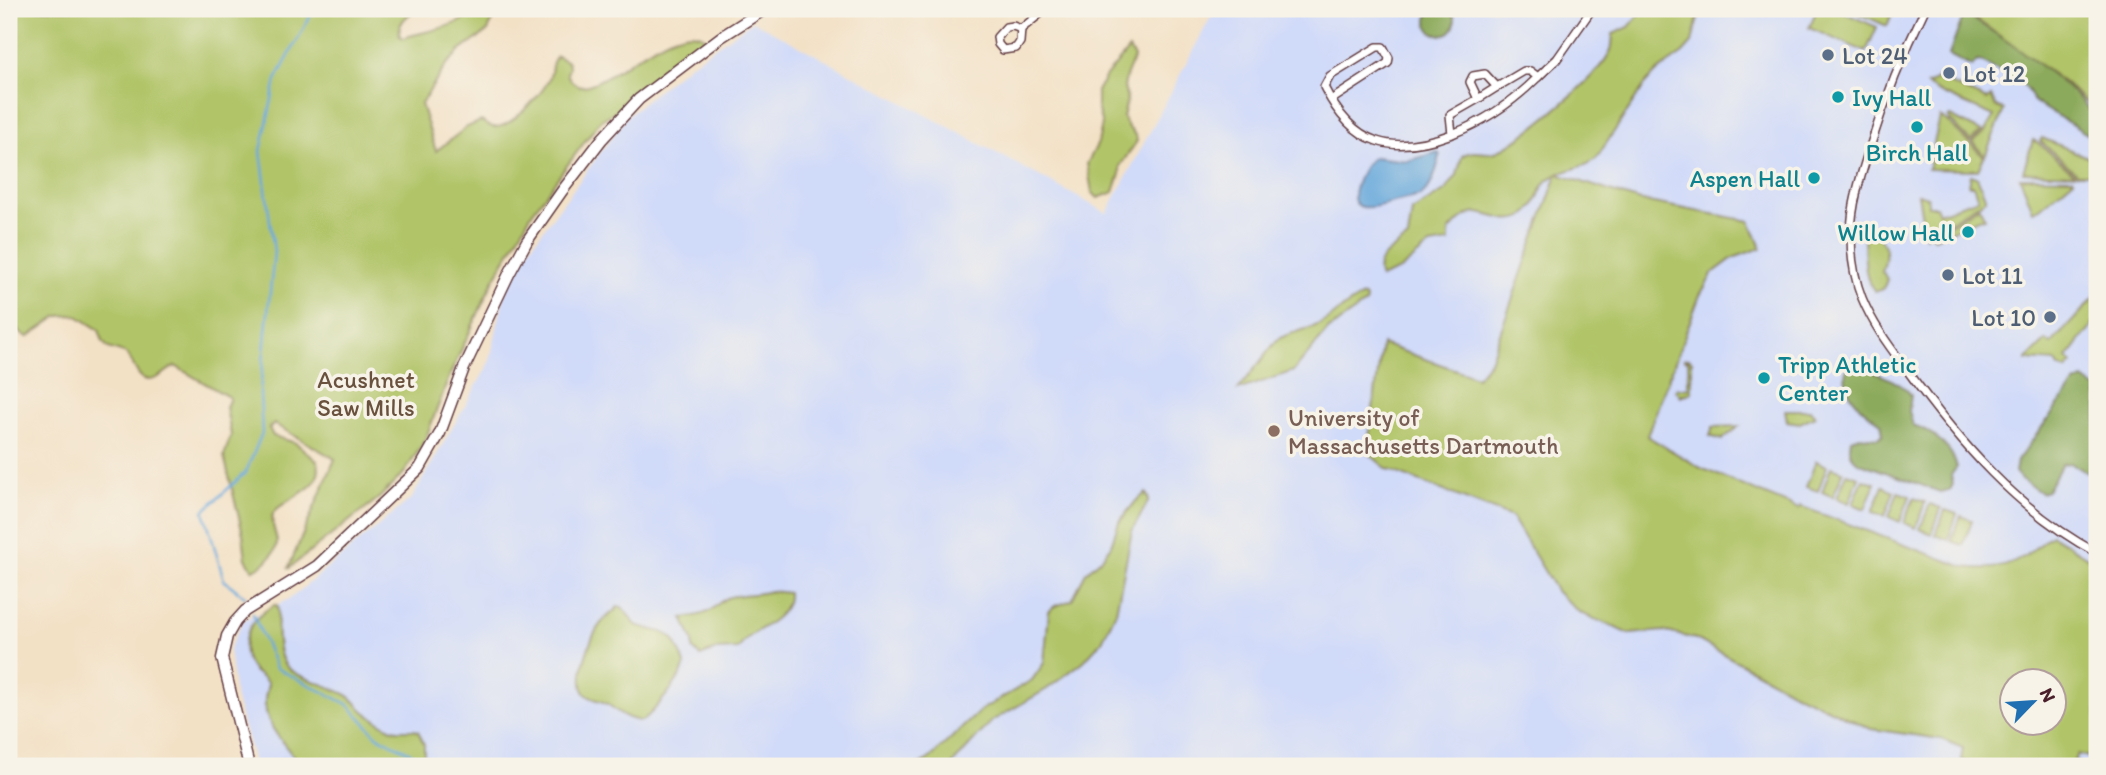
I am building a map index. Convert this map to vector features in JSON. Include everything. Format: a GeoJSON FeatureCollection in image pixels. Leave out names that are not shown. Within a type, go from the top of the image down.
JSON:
{"type":"FeatureCollection","features":[{"type":"Feature","properties":{"kind":"street"},"geometry":{"type":"LineString","coordinates":[[249,766],[222,658],[227,636],[235,622],[245,611],[317,566],[420,468],[440,433],[464,368],[509,274],[527,241],[562,191],[602,139],[639,99],[721,37],[765,9]]}},
{"type":"Feature","properties":{"kind":"street"},"geometry":{"type":"LineString","coordinates":[[1021,29],[1046,9]]}},
{"type":"Feature","properties":{"kind":"street"},"geometry":{"type":"LineString","coordinates":[[1331,100],[1384,68],[1388,58],[1383,47],[1370,50],[1330,76],[1324,86],[1331,100],[1356,131],[1380,143],[1409,145],[1452,134],[1509,102],[1538,77],[1557,59],[1592,9]]}},
{"type":"Feature","properties":{"kind":"street"},"geometry":{"type":"LineString","coordinates":[[1925,9],[1891,85],[1857,192],[1851,236],[1852,260],[1859,288],[1869,313],[1893,351],[1940,415],[1985,466],[2044,520],[2097,553]]}},
{"type":"Feature","properties":{"kind":"street"},"geometry":{"type":"LineString","coordinates":[[1452,134],[1450,115],[1524,71],[1530,71],[1538,77]]}},
{"type":"Feature","properties":{"kind":"street"},"geometry":{"type":"LineString","coordinates":[[1478,100],[1470,82],[1473,76],[1485,74],[1497,88]]}},
{"type":"Feature","properties":{"kind":"shaded area","name":"University of Massachusetts Dartmouth"},"geometry":{"type":"Polygon","coordinates":[[[1215,9],[2097,9],[2097,766],[254,766],[235,696],[229,649],[243,621],[291,598],[412,498],[489,364],[505,293],[530,248],[629,114],[689,65],[753,21],[1107,213],[1215,9]]]}},
{"type":"Feature","properties":{"kind":"green space"},"geometry":{"type":"Polygon","coordinates":[[[1441,7],[1451,11],[1455,21],[1451,31],[1441,35],[1431,31],[1427,21],[1431,11],[1441,7]]]}},
{"type":"Feature","properties":{"kind":"green space","name":"Acushnet Saw Mills"},"geometry":{"type":"Polygon","coordinates":[[[9,9],[416,9],[401,24],[399,32],[403,38],[460,21],[468,17],[471,9],[496,9],[488,31],[447,64],[421,104],[436,151],[467,127],[481,121],[496,127],[519,115],[547,82],[552,63],[557,56],[568,62],[567,74],[572,81],[584,86],[597,82],[662,42],[692,33],[705,37],[699,46],[667,64],[625,105],[600,121],[532,213],[492,283],[450,375],[425,440],[405,472],[380,497],[288,569],[335,459],[274,424],[269,428],[273,436],[296,443],[318,462],[319,472],[310,486],[273,513],[277,545],[265,563],[253,570],[246,559],[243,534],[224,456],[231,435],[226,407],[230,398],[175,366],[153,379],[143,378],[127,354],[108,348],[99,330],[76,315],[58,316],[28,337],[19,332],[9,315],[9,9]]]}},
{"type":"Feature","properties":{"kind":"green space"},"geometry":{"type":"Polygon","coordinates":[[[1644,9],[1700,9],[1692,43],[1646,83],[1596,159],[1558,174],[1637,200],[1750,221],[1761,248],[1733,258],[1713,273],[1700,295],[1647,436],[1701,468],[1799,509],[1800,506],[1964,567],[1988,568],[2011,564],[2052,535],[2097,563],[2097,766],[2094,766],[2096,759],[2077,754],[2074,761],[2084,766],[1975,766],[1961,760],[1963,748],[1941,739],[1871,729],[1795,693],[1696,639],[1663,631],[1630,634],[1580,613],[1557,592],[1512,517],[1387,469],[1367,452],[1382,344],[1477,377],[1490,361],[1557,175],[1550,178],[1534,206],[1524,216],[1510,220],[1476,213],[1467,215],[1449,231],[1449,242],[1430,245],[1400,270],[1380,278],[1378,271],[1382,259],[1408,238],[1412,211],[1446,190],[1457,175],[1462,156],[1471,152],[1494,153],[1542,120],[1577,90],[1604,61],[1611,50],[1613,34],[1629,27],[1644,9]]]}},
{"type":"Feature","properties":{"kind":"green space"},"geometry":{"type":"Polygon","coordinates":[[[1817,9],[1835,9],[1877,27],[1866,52],[1809,28],[1817,9]]]}},
{"type":"Feature","properties":{"kind":"green space"},"geometry":{"type":"Polygon","coordinates":[[[1848,9],[1894,9],[1887,26],[1848,9]]]}},
{"type":"Feature","properties":{"kind":"green space"},"geometry":{"type":"Polygon","coordinates":[[[1962,9],[2097,9],[2097,111],[2062,81],[1962,9]]]}},
{"type":"Feature","properties":{"kind":"green space"},"geometry":{"type":"Polygon","coordinates":[[[1964,14],[2016,48],[2071,90],[2096,118],[2097,140],[2033,101],[2027,89],[2013,78],[1982,62],[1977,61],[1972,67],[1949,55],[1964,14]]]}},
{"type":"Feature","properties":{"kind":"green space"},"geometry":{"type":"Polygon","coordinates":[[[1129,49],[1134,57],[1124,87],[1127,100],[1123,117],[1137,141],[1120,166],[1114,192],[1098,198],[1092,192],[1087,164],[1098,143],[1102,124],[1097,107],[1097,91],[1129,49]]]}},
{"type":"Feature","properties":{"kind":"green space"},"geometry":{"type":"Polygon","coordinates":[[[1945,76],[1943,81],[1987,100],[1991,96],[1996,107],[2004,110],[1985,156],[1972,142],[1984,133],[1994,116],[1927,85],[1945,76]]]}},
{"type":"Feature","properties":{"kind":"green space"},"geometry":{"type":"Polygon","coordinates":[[[1950,116],[1982,132],[1970,141],[1948,118],[1950,116]]]}},
{"type":"Feature","properties":{"kind":"green space"},"geometry":{"type":"Polygon","coordinates":[[[1940,117],[1984,157],[1978,170],[1928,169],[1940,117]]]}},
{"type":"Feature","properties":{"kind":"green space"},"geometry":{"type":"Polygon","coordinates":[[[2042,138],[2097,161],[2097,174],[2078,174],[2040,141],[2042,138]]]}},
{"type":"Feature","properties":{"kind":"green space"},"geometry":{"type":"Polygon","coordinates":[[[2033,140],[2037,142],[2075,174],[2023,172],[2033,140]]]}},
{"type":"Feature","properties":{"kind":"green space"},"geometry":{"type":"Polygon","coordinates":[[[1971,175],[1977,177],[1986,199],[1925,237],[1918,194],[1928,197],[1928,206],[1936,206],[1939,213],[1978,199],[1973,185],[1969,185],[1971,175]]]}},
{"type":"Feature","properties":{"kind":"green space"},"geometry":{"type":"Polygon","coordinates":[[[2020,177],[2073,178],[2074,179],[2033,211],[2020,177]]]}},
{"type":"Feature","properties":{"kind":"green space"},"geometry":{"type":"Polygon","coordinates":[[[1979,206],[1985,218],[1934,238],[1932,236],[1979,206]]]}},
{"type":"Feature","properties":{"kind":"green space"},"geometry":{"type":"Polygon","coordinates":[[[1871,231],[1880,239],[1885,249],[1882,272],[1887,279],[1883,288],[1878,291],[1871,286],[1865,266],[1864,237],[1865,233],[1871,231]]]}},
{"type":"Feature","properties":{"kind":"green space"},"geometry":{"type":"Polygon","coordinates":[[[2097,295],[2097,319],[2067,358],[2072,363],[2066,370],[2056,362],[2026,360],[2046,340],[2051,344],[2097,295]]]}},
{"type":"Feature","properties":{"kind":"green space"},"geometry":{"type":"Polygon","coordinates":[[[1363,296],[1366,299],[1365,304],[1328,330],[1294,371],[1238,390],[1277,340],[1320,324],[1363,296]]]}},
{"type":"Feature","properties":{"kind":"green space"},"geometry":{"type":"Polygon","coordinates":[[[1689,358],[1692,361],[1692,392],[1681,396],[1675,391],[1677,388],[1689,388],[1688,360],[1683,359],[1689,358]]]}},
{"type":"Feature","properties":{"kind":"green space"},"geometry":{"type":"Polygon","coordinates":[[[1847,365],[1882,376],[1900,385],[1911,395],[1909,411],[1913,425],[1940,441],[1951,453],[1957,467],[1951,475],[1953,484],[1950,490],[1940,492],[1858,462],[1851,455],[1851,439],[1860,436],[1878,438],[1883,434],[1881,423],[1859,406],[1849,392],[1845,375],[1847,365]]]}},
{"type":"Feature","properties":{"kind":"green space"},"geometry":{"type":"Polygon","coordinates":[[[2083,379],[2097,389],[2097,479],[2071,463],[2062,464],[2047,491],[2041,493],[2015,472],[2017,461],[2075,383],[2083,379]]]}},
{"type":"Feature","properties":{"kind":"green space"},"geometry":{"type":"Polygon","coordinates":[[[1785,410],[1810,410],[1815,416],[1800,423],[1787,421],[1785,410]]]}},
{"type":"Feature","properties":{"kind":"green space"},"geometry":{"type":"Polygon","coordinates":[[[1739,426],[1722,440],[1710,436],[1713,427],[1739,426]]]}},
{"type":"Feature","properties":{"kind":"green space"},"geometry":{"type":"Polygon","coordinates":[[[1816,461],[1827,466],[1818,491],[1806,487],[1816,461]]]}},
{"type":"Feature","properties":{"kind":"green space"},"geometry":{"type":"Polygon","coordinates":[[[1831,467],[1843,471],[1833,497],[1822,492],[1831,467]]]}},
{"type":"Feature","properties":{"kind":"green space"},"geometry":{"type":"Polygon","coordinates":[[[1847,473],[1859,477],[1849,503],[1837,498],[1847,473]]]}},
{"type":"Feature","properties":{"kind":"green space"},"geometry":{"type":"Polygon","coordinates":[[[1863,479],[1875,483],[1865,509],[1853,504],[1863,479]]]}},
{"type":"Feature","properties":{"kind":"green space"},"geometry":{"type":"Polygon","coordinates":[[[1883,486],[1894,491],[1885,516],[1873,512],[1883,486]]]}},
{"type":"Feature","properties":{"kind":"green space"},"geometry":{"type":"Polygon","coordinates":[[[1898,492],[1910,496],[1900,522],[1889,517],[1898,492]]]}},
{"type":"Feature","properties":{"kind":"green space"},"geometry":{"type":"Polygon","coordinates":[[[1146,493],[1149,500],[1132,531],[1116,612],[1102,641],[1084,661],[1047,689],[992,721],[951,766],[916,766],[929,759],[981,710],[1032,680],[1044,663],[1049,612],[1053,607],[1072,600],[1086,572],[1102,558],[1111,545],[1119,522],[1146,493]]]}},
{"type":"Feature","properties":{"kind":"green space"},"geometry":{"type":"Polygon","coordinates":[[[1914,498],[1925,502],[1916,528],[1904,523],[1914,498]]]}},
{"type":"Feature","properties":{"kind":"green space"},"geometry":{"type":"Polygon","coordinates":[[[1930,504],[1941,508],[1932,534],[1920,529],[1930,504]]]}},
{"type":"Feature","properties":{"kind":"green space"},"geometry":{"type":"Polygon","coordinates":[[[1945,510],[1957,514],[1948,540],[1936,535],[1945,510]]]}},
{"type":"Feature","properties":{"kind":"green space"},"geometry":{"type":"Polygon","coordinates":[[[1961,516],[1972,520],[1963,545],[1951,541],[1961,516]]]}},
{"type":"Feature","properties":{"kind":"green space"},"geometry":{"type":"Polygon","coordinates":[[[771,591],[788,593],[785,608],[775,619],[747,638],[738,649],[716,650],[700,656],[693,649],[693,641],[683,618],[708,612],[727,598],[771,591]]]}},
{"type":"Feature","properties":{"kind":"green space"},"geometry":{"type":"Polygon","coordinates":[[[277,605],[278,611],[279,650],[283,662],[299,675],[348,696],[365,712],[392,729],[418,731],[424,744],[424,766],[300,766],[272,728],[265,701],[268,684],[252,669],[245,650],[245,641],[252,624],[277,605]]]}},
{"type":"Feature","properties":{"kind":"green space"},"geometry":{"type":"Polygon","coordinates":[[[618,607],[622,607],[636,625],[662,632],[672,638],[685,664],[667,694],[642,721],[628,718],[606,703],[590,697],[582,686],[583,667],[593,636],[602,622],[618,607]]]}},
{"type":"Feature","properties":{"kind":"water"},"geometry":{"type":"Polygon","coordinates":[[[1438,152],[1440,156],[1433,178],[1420,196],[1375,207],[1360,206],[1356,203],[1354,197],[1359,178],[1374,157],[1407,161],[1438,152]]]}},
{"type":"Feature","properties":{"kind":"waterway"},"geometry":{"type":"LineString","coordinates":[[245,597],[224,580],[204,511],[246,472],[262,433],[260,392],[274,252],[261,151],[276,80],[314,9]]}},
{"type":"Feature","properties":{"kind":"waterway"},"geometry":{"type":"LineString","coordinates":[[253,614],[276,668],[349,705],[377,736],[419,757],[425,766]]}},
{"type":"Feature","properties":{"kind":"place","name":"Lot 24"},"geometry":{"type":"Point","coordinates":[1828,55]}},
{"type":"Feature","properties":{"kind":"place","name":"Lot 12"},"geometry":{"type":"Point","coordinates":[1949,73]}},
{"type":"Feature","properties":{"kind":"place","name":"Ivy Hall"},"geometry":{"type":"Point","coordinates":[1838,97]}},
{"type":"Feature","properties":{"kind":"place","name":"Birch Hall"},"geometry":{"type":"Point","coordinates":[1917,127]}},
{"type":"Feature","properties":{"kind":"place","name":"Aspen Hall"},"geometry":{"type":"Point","coordinates":[1814,178]}},
{"type":"Feature","properties":{"kind":"place","name":"Willow Hall"},"geometry":{"type":"Point","coordinates":[1968,232]}},
{"type":"Feature","properties":{"kind":"place","name":"Lot 11"},"geometry":{"type":"Point","coordinates":[1948,275]}},
{"type":"Feature","properties":{"kind":"place","name":"Lot 10"},"geometry":{"type":"Point","coordinates":[2050,317]}},
{"type":"Feature","properties":{"kind":"place","name":"Tripp Athletic Center"},"geometry":{"type":"Point","coordinates":[1764,378]}},
{"type":"Feature","properties":{"kind":"place","name":"University of Massachusetts Dartmouth"},"geometry":{"type":"Point","coordinates":[1274,431]}}]}
